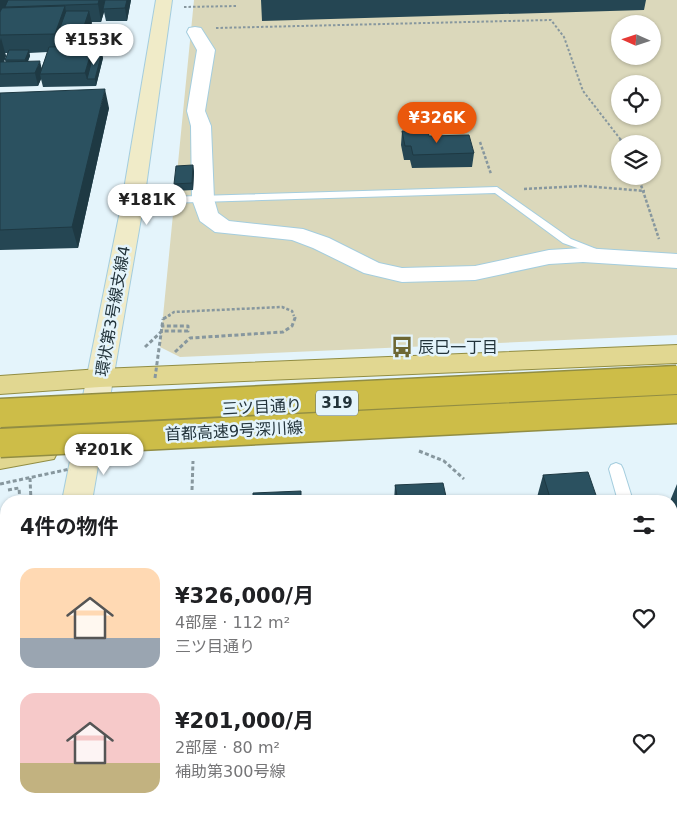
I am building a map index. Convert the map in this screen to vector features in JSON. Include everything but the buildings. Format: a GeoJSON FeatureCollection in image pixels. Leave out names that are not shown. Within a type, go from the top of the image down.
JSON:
{"type":"FeatureCollection","features":[{"type":"Feature","properties":{"kind":"highway","name":"首都高速9号深川線"},"geometry":{"type":"LineString","coordinates":[[0,413],[677,380]]}},
{"type":"Feature","properties":{"kind":"highway","name":"首都高速9号深川線"},"geometry":{"type":"LineString","coordinates":[[0,443],[677,409]]}},
{"type":"Feature","properties":{"kind":"main road","name":"319"},"geometry":{"type":"LineString","coordinates":[[0,384],[100,378],[677,354]]}},
{"type":"Feature","properties":{"kind":"main road","name":"三ツ目通り"},"geometry":{"type":"LineString","coordinates":[[0,436],[25,428],[92,415],[677,387]]}},
{"type":"Feature","properties":{"kind":"main road"},"geometry":{"type":"LineString","coordinates":[[0,458],[87,444],[677,419]]}},
{"type":"Feature","properties":{"kind":"street","name":"環状第3号線支線4"},"geometry":{"type":"LineString","coordinates":[[78,495],[133,201],[174,4]]}},
{"type":"Feature","properties":{"kind":"street"},"geometry":{"type":"LineString","coordinates":[[195,32],[206,50],[196,110],[201,126],[203,199],[208,216],[223,226],[295,234],[321,243],[372,268],[402,275],[475,273],[550,257],[606,255],[636,260],[675,261]]}},
{"type":"Feature","properties":{"kind":"lane"},"geometry":{"type":"LineString","coordinates":[[133,201],[496,190],[567,241],[606,255]]}},
{"type":"Feature","properties":{"kind":"lane"},"geometry":{"type":"LineString","coordinates":[[616,469],[624,495]]}},
{"type":"Feature","properties":{"kind":"path"},"geometry":{"type":"LineString","coordinates":[[174,4],[236,6]]}},
{"type":"Feature","properties":{"kind":"path"},"geometry":{"type":"LineString","coordinates":[[195,32],[205,28],[551,20],[558,26],[570,48],[582,90],[619,135]]}},
{"type":"Feature","properties":{"kind":"path"},"geometry":{"type":"LineString","coordinates":[[480,142],[496,190],[584,186],[645,191]]}},
{"type":"Feature","properties":{"kind":"path"},"geometry":{"type":"LineString","coordinates":[[642,185],[653,228],[675,261]]}},
{"type":"Feature","properties":{"kind":"path"},"geometry":{"type":"LineString","coordinates":[[163,319],[174,312],[282,307],[292,311],[295,318],[292,326],[283,332],[190,338],[171,355]]}},
{"type":"Feature","properties":{"kind":"path"},"geometry":{"type":"LineString","coordinates":[[144,347],[162,331],[188,331],[188,326],[161,326]]}},
{"type":"Feature","properties":{"kind":"path"},"geometry":{"type":"LineString","coordinates":[[30,478],[31,495]]}},
{"type":"Feature","properties":{"kind":"path"},"geometry":{"type":"LineString","coordinates":[[192,479],[192,490]]}},
{"type":"Feature","properties":{"kind":"path"},"geometry":{"type":"LineString","coordinates":[[8,490],[19,488],[20,495]]}},
{"type":"Feature","properties":{"kind":"shaded area"},"geometry":{"type":"Polygon","coordinates":[[[194,0],[677,0],[677,335],[180,357],[160,347],[194,0]]]}},
{"type":"Feature","properties":{"kind":"place","name":"辰巳一丁目"},"geometry":{"type":"Point","coordinates":[402,347]}}]}
